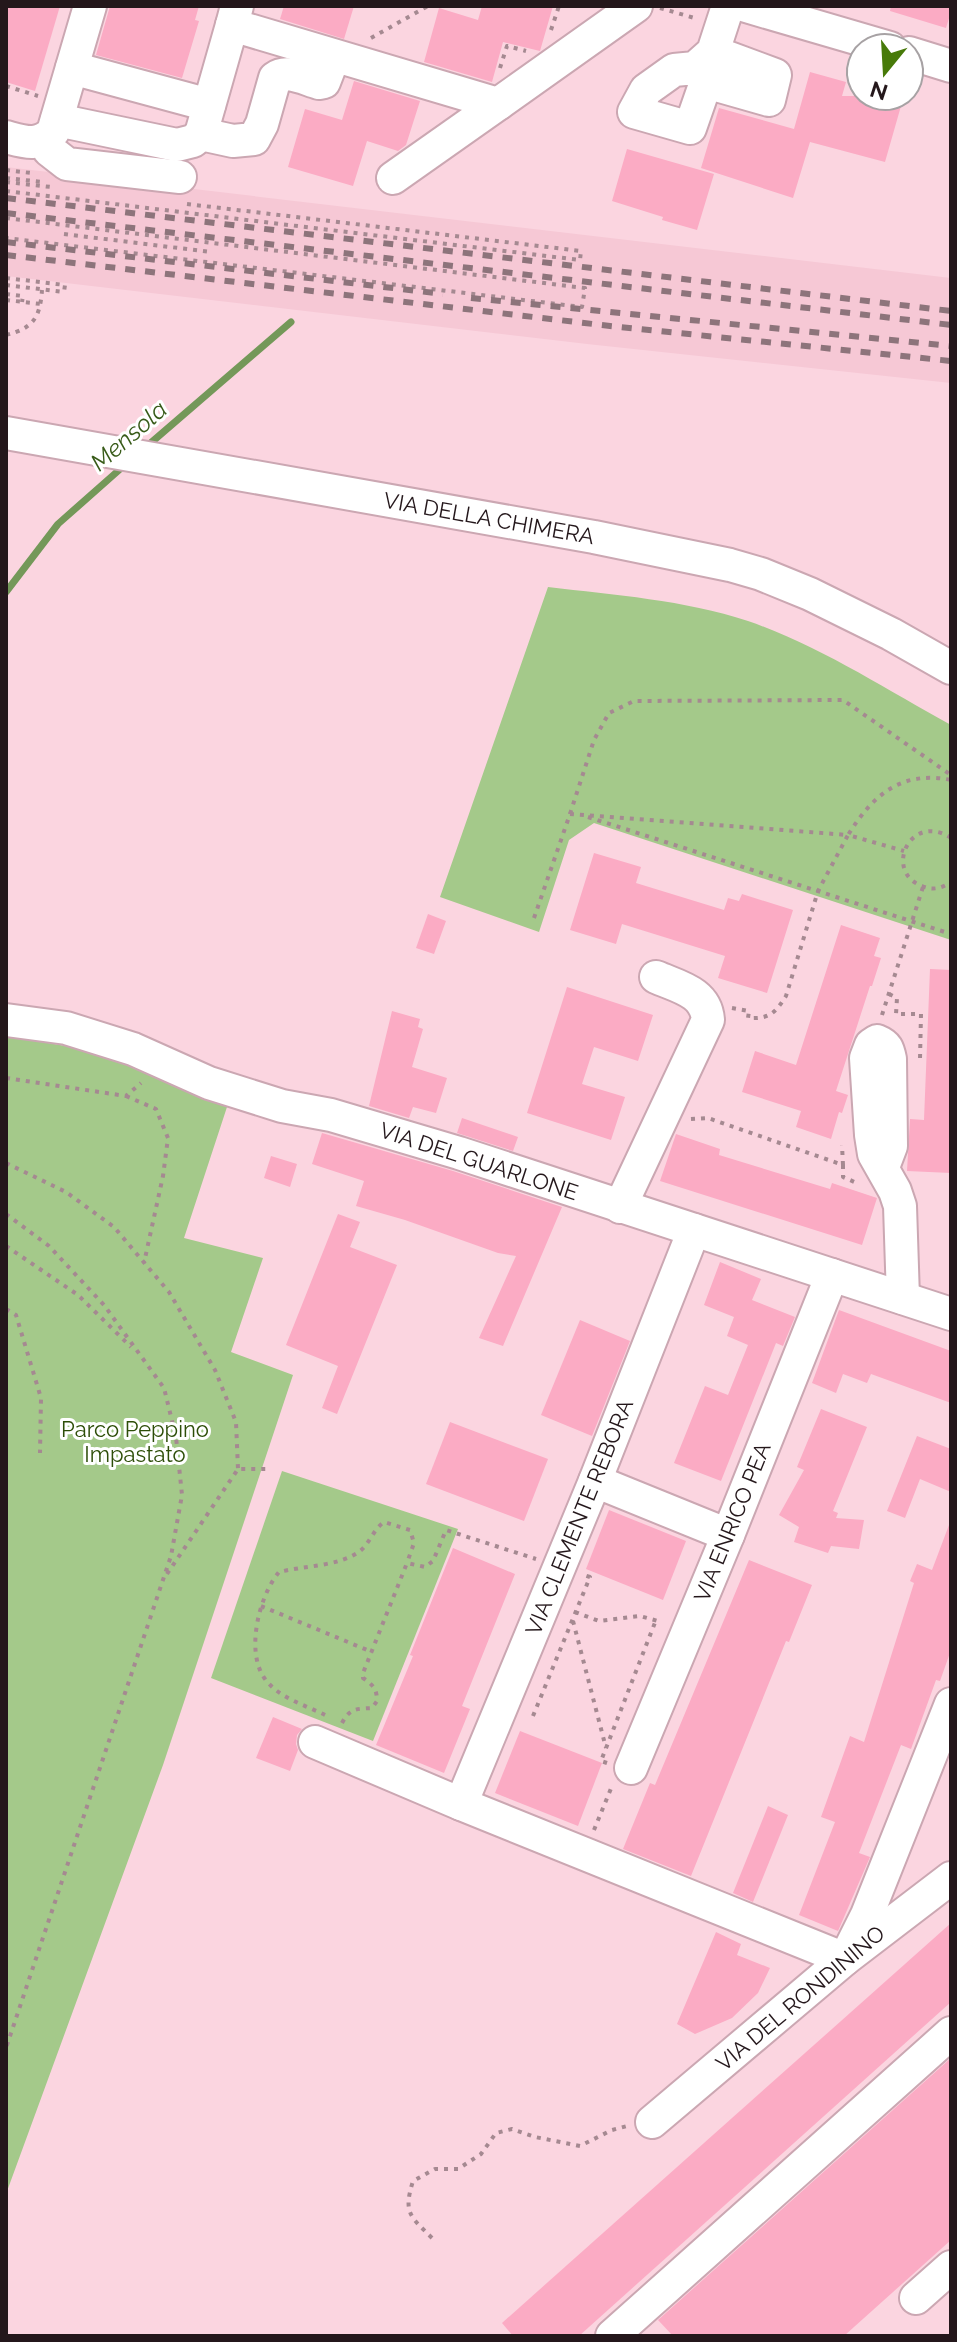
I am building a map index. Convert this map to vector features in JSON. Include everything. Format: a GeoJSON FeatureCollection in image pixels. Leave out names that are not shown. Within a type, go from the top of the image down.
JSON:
{"type":"FeatureCollection","features":[{"type":"Feature","properties":{"kind":"street"},"geometry":{"type":"LineString","coordinates":[[90,6],[51,130],[49,150],[67,164],[184,190]]}},
{"type":"Feature","properties":{"kind":"street"},"geometry":{"type":"LineString","coordinates":[[393,178],[636,6]]}},
{"type":"Feature","properties":{"kind":"street"},"geometry":{"type":"LineString","coordinates":[[705,67],[728,6]]}},
{"type":"Feature","properties":{"kind":"street"},"geometry":{"type":"LineString","coordinates":[[758,8],[845,34]]}},
{"type":"Feature","properties":{"kind":"street"},"geometry":{"type":"LineString","coordinates":[[6,137],[30,143],[51,130],[177,145],[193,141],[205,119],[235,16],[334,56],[498,104]]}},
{"type":"Feature","properties":{"kind":"street"},"geometry":{"type":"LineString","coordinates":[[72,68],[205,119],[233,141],[254,139],[262,124],[275,78],[288,74],[324,82],[334,56]]}},
{"type":"Feature","properties":{"kind":"street"},"geometry":{"type":"LineString","coordinates":[[925,58],[951,66]]}},
{"type":"Feature","properties":{"kind":"street","name":"VIA DELLA CHIMERA"},"geometry":{"type":"LineString","coordinates":[[6,433],[594,537],[730,565],[810,594],[951,668]]}},
{"type":"Feature","properties":{"kind":"street"},"geometry":{"type":"LineString","coordinates":[[620,1207],[708,1020],[705,1005],[696,994],[656,977]]}},
{"type":"Feature","properties":{"kind":"street","name":"VIA DEL GUARLONE"},"geometry":{"type":"LineString","coordinates":[[6,1020],[66,1028],[133,1049],[209,1083],[282,1106],[331,1115],[431,1145],[951,1314]]}},
{"type":"Feature","properties":{"kind":"street"},"geometry":{"type":"LineString","coordinates":[[877,1041],[888,1049],[890,1059],[891,1146],[883,1167],[900,1206],[903,1298]]}},
{"type":"Feature","properties":{"kind":"street","name":"VIA CLEMENTE REBORA"},"geometry":{"type":"LineString","coordinates":[[461,1804],[595,1481],[694,1230]]}},
{"type":"Feature","properties":{"kind":"street","name":"VIA ENRICO PEA"},"geometry":{"type":"LineString","coordinates":[[617,1767],[687,1633],[832,1275]]}},
{"type":"Feature","properties":{"kind":"street"},"geometry":{"type":"LineString","coordinates":[[595,1481],[728,1535]]}},
{"type":"Feature","properties":{"kind":"street"},"geometry":{"type":"LineString","coordinates":[[315,1742],[845,1959],[867,1915],[951,1704]]}},
{"type":"Feature","properties":{"kind":"street","name":"VIA DEL RONDININO"},"geometry":{"type":"LineString","coordinates":[[652,2122],[845,1959],[951,1878]]}},
{"type":"Feature","properties":{"kind":"street"},"geometry":{"type":"LineString","coordinates":[[612,2336],[951,2033]]}},
{"type":"Feature","properties":{"kind":"street"},"geometry":{"type":"LineString","coordinates":[[916,2298],[951,2267]]}},
{"type":"Feature","properties":{"kind":"path"},"geometry":{"type":"LineString","coordinates":[[365,42],[428,6]]}},
{"type":"Feature","properties":{"kind":"path"},"geometry":{"type":"LineString","coordinates":[[6,170],[33,173]]}},
{"type":"Feature","properties":{"kind":"path"},"geometry":{"type":"LineString","coordinates":[[6,182],[64,189]]}},
{"type":"Feature","properties":{"kind":"path"},"geometry":{"type":"LineString","coordinates":[[6,191],[580,260],[581,251],[184,190]]}},
{"type":"Feature","properties":{"kind":"path"},"geometry":{"type":"LineString","coordinates":[[6,218],[585,288],[582,307],[6,238]]}},
{"type":"Feature","properties":{"kind":"path"},"geometry":{"type":"LineString","coordinates":[[64,234],[211,252]]}},
{"type":"Feature","properties":{"kind":"path"},"geometry":{"type":"LineString","coordinates":[[210,263],[212,243]]}},
{"type":"Feature","properties":{"kind":"path"},"geometry":{"type":"LineString","coordinates":[[6,278],[65,283],[64,292],[6,285]]}},
{"type":"Feature","properties":{"kind":"path"},"geometry":{"type":"LineString","coordinates":[[6,335],[26,327],[37,316],[42,290]]}},
{"type":"Feature","properties":{"kind":"path"},"geometry":{"type":"LineString","coordinates":[[6,294],[23,296],[22,302]]}},
{"type":"Feature","properties":{"kind":"path"},"geometry":{"type":"LineString","coordinates":[[6,300],[41,304]]}},
{"type":"Feature","properties":{"kind":"path"},"geometry":{"type":"LineString","coordinates":[[534,918],[594,740],[609,713],[634,701],[843,700],[951,777]]}},
{"type":"Feature","properties":{"kind":"path"},"geometry":{"type":"LineString","coordinates":[[708,1020],[732,1008],[749,1011],[748,1018],[763,1019],[777,1010],[786,996],[818,891],[862,813],[893,786],[913,779],[951,777]]}},
{"type":"Feature","properties":{"kind":"path"},"geometry":{"type":"LineString","coordinates":[[570,814],[848,835],[904,851]]}},
{"type":"Feature","properties":{"kind":"path"},"geometry":{"type":"LineString","coordinates":[[580,815],[951,934]]}},
{"type":"Feature","properties":{"kind":"path"},"geometry":{"type":"LineString","coordinates":[[951,838],[933,830],[923,832],[915,836],[904,851],[904,869],[923,887],[941,888],[951,882]]}},
{"type":"Feature","properties":{"kind":"path"},"geometry":{"type":"LineString","coordinates":[[877,1041],[878,1025],[923,887]]}},
{"type":"Feature","properties":{"kind":"path"},"geometry":{"type":"LineString","coordinates":[[126,1096],[162,1062]]}},
{"type":"Feature","properties":{"kind":"path"},"geometry":{"type":"LineString","coordinates":[[6,1078],[126,1096],[156,1109],[168,1138],[144,1263]]}},
{"type":"Feature","properties":{"kind":"path"},"geometry":{"type":"LineString","coordinates":[[686,1119],[708,1118],[843,1165],[842,1142]]}},
{"type":"Feature","properties":{"kind":"path"},"geometry":{"type":"LineString","coordinates":[[6,1163],[66,1192],[114,1227],[169,1292],[215,1370],[236,1422],[238,1469],[163,1579]]}},
{"type":"Feature","properties":{"kind":"path"},"geometry":{"type":"LineString","coordinates":[[6,1214],[49,1246],[104,1305],[164,1388],[176,1437],[182,1495],[171,1556],[6,2048]]}},
{"type":"Feature","properties":{"kind":"path"},"geometry":{"type":"LineString","coordinates":[[6,1246],[78,1295],[141,1357]]}},
{"type":"Feature","properties":{"kind":"path"},"geometry":{"type":"LineString","coordinates":[[6,1309],[16,1315],[41,1398],[40,1453]]}},
{"type":"Feature","properties":{"kind":"path"},"geometry":{"type":"LineString","coordinates":[[238,1469],[267,1469]]}},
{"type":"Feature","properties":{"kind":"path"},"geometry":{"type":"LineString","coordinates":[[384,1522],[410,1530],[414,1543],[363,1678],[377,1692],[377,1701],[372,1708],[355,1708],[348,1712],[342,1723],[281,1694],[264,1678],[256,1658],[261,1606],[279,1572],[348,1559],[361,1550],[375,1528],[384,1522]]}},
{"type":"Feature","properties":{"kind":"path"},"geometry":{"type":"LineString","coordinates":[[407,1563],[425,1567],[433,1561],[446,1530],[547,1562]]}},
{"type":"Feature","properties":{"kind":"path"},"geometry":{"type":"LineString","coordinates":[[533,1716],[590,1577],[582,1575]]}},
{"type":"Feature","properties":{"kind":"path"},"geometry":{"type":"LineString","coordinates":[[261,1606],[372,1652]]}},
{"type":"Feature","properties":{"kind":"path"},"geometry":{"type":"LineString","coordinates":[[575,1612],[599,1621],[640,1616],[687,1633]]}},
{"type":"Feature","properties":{"kind":"path"},"geometry":{"type":"LineString","coordinates":[[572,1619],[617,1767],[590,1840]]}},
{"type":"Feature","properties":{"kind":"path"},"geometry":{"type":"LineString","coordinates":[[432,2238],[413,2219],[407,2200],[413,2181],[435,2169],[458,2169],[481,2154],[496,2133],[512,2129],[580,2146],[621,2126],[652,2122]]}},
{"type":"Feature","properties":{"kind":"shaded area"},"geometry":{"type":"Polygon","coordinates":[[[6,167],[951,278],[951,383],[6,276],[6,167]]]}},
{"type":"Feature","properties":{"kind":"green space"},"geometry":{"type":"Polygon","coordinates":[[[548,587],[674,603],[748,621],[826,655],[951,725],[951,940],[594,823],[569,840],[539,932],[440,897],[548,587]]]}},
{"type":"Feature","properties":{"kind":"green space","name":"Parco Peppino Impastato"},"geometry":{"type":"Polygon","coordinates":[[[6,1036],[162,1062],[227,1107],[184,1238],[263,1258],[231,1352],[293,1375],[163,1765],[6,2194],[6,1036]]]}},
{"type":"Feature","properties":{"kind":"green space"},"geometry":{"type":"Polygon","coordinates":[[[282,1471],[458,1529],[373,1741],[211,1678],[282,1471]]]}},
{"type":"Feature","properties":{"kind":"building"},"geometry":{"type":"Polygon","coordinates":[[[6,6],[60,6],[35,91],[6,82],[6,6]]]}},
{"type":"Feature","properties":{"kind":"building"},"geometry":{"type":"Polygon","coordinates":[[[110,6],[199,6],[195,20],[199,21],[182,78],[96,55],[110,6]]]}},
{"type":"Feature","properties":{"kind":"building"},"geometry":{"type":"Polygon","coordinates":[[[284,6],[354,6],[344,39],[280,19],[284,6]]]}},
{"type":"Feature","properties":{"kind":"building"},"geometry":{"type":"Polygon","coordinates":[[[482,6],[553,6],[540,51],[503,42],[492,82],[424,62],[439,8],[478,20],[482,6]]]}},
{"type":"Feature","properties":{"kind":"building"},"geometry":{"type":"Polygon","coordinates":[[[891,6],[951,6],[951,12],[946,28],[890,11],[891,6]]]}},
{"type":"Feature","properties":{"kind":"building"},"geometry":{"type":"Polygon","coordinates":[[[810,72],[845,82],[842,96],[845,96],[845,112],[899,112],[885,162],[810,142],[793,198],[701,168],[719,108],[794,129],[810,72]]]}},
{"type":"Feature","properties":{"kind":"building"},"geometry":{"type":"Polygon","coordinates":[[[354,81],[420,101],[406,145],[398,151],[367,141],[353,186],[288,167],[305,109],[342,120],[354,81]]]}},
{"type":"Feature","properties":{"kind":"building"},"geometry":{"type":"Polygon","coordinates":[[[627,149],[714,174],[697,230],[612,201],[627,149]]]}},
{"type":"Feature","properties":{"kind":"building"},"geometry":{"type":"Polygon","coordinates":[[[594,853],[641,867],[636,883],[724,910],[728,898],[739,901],[742,894],[793,910],[767,993],[718,978],[725,956],[622,924],[616,944],[570,930],[594,853]]]}},
{"type":"Feature","properties":{"kind":"building"},"geometry":{"type":"Polygon","coordinates":[[[428,914],[446,921],[434,954],[416,948],[428,914]]]}},
{"type":"Feature","properties":{"kind":"building"},"geometry":{"type":"Polygon","coordinates":[[[841,925],[880,938],[874,956],[881,958],[836,1091],[848,1095],[831,1139],[796,1127],[801,1111],[742,1092],[755,1051],[796,1065],[841,925]]]}},
{"type":"Feature","properties":{"kind":"building"},"geometry":{"type":"Polygon","coordinates":[[[930,969],[951,970],[951,1173],[907,1171],[910,1119],[924,1120],[930,969]]]}},
{"type":"Feature","properties":{"kind":"building"},"geometry":{"type":"Polygon","coordinates":[[[567,987],[653,1015],[638,1061],[594,1047],[582,1084],[625,1097],[611,1140],[527,1113],[567,987]]]}},
{"type":"Feature","properties":{"kind":"building"},"geometry":{"type":"Polygon","coordinates":[[[392,1011],[420,1019],[418,1027],[423,1029],[412,1067],[447,1078],[436,1113],[413,1107],[409,1118],[369,1106],[392,1011]]]}},
{"type":"Feature","properties":{"kind":"building"},"geometry":{"type":"Polygon","coordinates":[[[462,1118],[518,1137],[513,1151],[457,1133],[462,1118]]]}},
{"type":"Feature","properties":{"kind":"building"},"geometry":{"type":"Polygon","coordinates":[[[322,1133],[562,1207],[503,1346],[479,1338],[516,1256],[498,1253],[356,1206],[364,1181],[312,1164],[322,1133]]]}},
{"type":"Feature","properties":{"kind":"building"},"geometry":{"type":"Polygon","coordinates":[[[676,1134],[720,1149],[719,1155],[830,1189],[832,1183],[877,1198],[862,1245],[660,1181],[676,1134]]]}},
{"type":"Feature","properties":{"kind":"building"},"geometry":{"type":"Polygon","coordinates":[[[271,1156],[297,1164],[290,1187],[264,1178],[271,1156]]]}},
{"type":"Feature","properties":{"kind":"building"},"geometry":{"type":"Polygon","coordinates":[[[338,1214],[360,1222],[350,1247],[397,1265],[337,1414],[322,1408],[338,1366],[286,1345],[338,1214]]]}},
{"type":"Feature","properties":{"kind":"building"},"geometry":{"type":"Polygon","coordinates":[[[720,1262],[761,1279],[752,1300],[795,1317],[783,1346],[776,1343],[721,1481],[674,1463],[705,1386],[728,1395],[748,1345],[727,1336],[734,1317],[704,1305],[720,1262]]]}},
{"type":"Feature","properties":{"kind":"building"},"geometry":{"type":"Polygon","coordinates":[[[839,1310],[951,1351],[951,1403],[871,1374],[867,1383],[843,1374],[836,1393],[812,1383],[839,1310]]]}},
{"type":"Feature","properties":{"kind":"building"},"geometry":{"type":"Polygon","coordinates":[[[580,1320],[630,1341],[592,1436],[541,1415],[580,1320]]]}},
{"type":"Feature","properties":{"kind":"building"},"geometry":{"type":"Polygon","coordinates":[[[821,1409],[867,1427],[833,1511],[838,1513],[836,1518],[864,1520],[859,1549],[831,1546],[828,1553],[794,1542],[799,1527],[779,1515],[804,1470],[797,1467],[821,1409]]]}},
{"type":"Feature","properties":{"kind":"building"},"geometry":{"type":"Polygon","coordinates":[[[450,1422],[548,1459],[524,1521],[426,1484],[450,1422]]]}},
{"type":"Feature","properties":{"kind":"building"},"geometry":{"type":"Polygon","coordinates":[[[917,1436],[951,1449],[951,1492],[920,1479],[905,1518],[887,1511],[917,1436]]]}},
{"type":"Feature","properties":{"kind":"building"},"geometry":{"type":"Polygon","coordinates":[[[609,1510],[686,1541],[663,1600],[586,1569],[609,1510]]]}},
{"type":"Feature","properties":{"kind":"building"},"geometry":{"type":"Polygon","coordinates":[[[949,1525],[951,1650],[940,1681],[936,1680],[911,1749],[901,1745],[859,1853],[870,1857],[838,1931],[799,1915],[835,1822],[821,1817],[850,1736],[864,1742],[914,1583],[910,1581],[917,1564],[932,1570],[949,1525]]]}},
{"type":"Feature","properties":{"kind":"building"},"geometry":{"type":"Polygon","coordinates":[[[453,1548],[515,1574],[462,1706],[470,1709],[444,1773],[376,1745],[453,1548]]]}},
{"type":"Feature","properties":{"kind":"building"},"geometry":{"type":"Polygon","coordinates":[[[749,1560],[812,1585],[789,1642],[786,1641],[691,1876],[623,1849],[650,1783],[655,1785],[749,1560]]]}},
{"type":"Feature","properties":{"kind":"building"},"geometry":{"type":"Polygon","coordinates":[[[273,1717],[302,1729],[297,1735],[298,1750],[290,1771],[256,1758],[273,1717]]]}},
{"type":"Feature","properties":{"kind":"building"},"geometry":{"type":"Polygon","coordinates":[[[520,1731],[602,1763],[578,1826],[495,1793],[520,1731]]]}},
{"type":"Feature","properties":{"kind":"building"},"geometry":{"type":"Polygon","coordinates":[[[768,1806],[788,1815],[753,1902],[733,1893],[768,1806]]]}},
{"type":"Feature","properties":{"kind":"building"},"geometry":{"type":"Polygon","coordinates":[[[951,1923],[951,2002],[579,2336],[513,2336],[502,2323],[951,1923]]]}},
{"type":"Feature","properties":{"kind":"building"},"geometry":{"type":"Polygon","coordinates":[[[716,1932],[741,1944],[737,1955],[770,1968],[758,1993],[732,2018],[695,2034],[677,2024],[716,1932]]]}},
{"type":"Feature","properties":{"kind":"building"},"geometry":{"type":"Polygon","coordinates":[[[951,2058],[951,2240],[844,2336],[673,2336],[658,2320],[951,2058]]]}},
{"type":"Feature","properties":{"kind":"waterway","name":"Mensola"},"geometry":{"type":"LineString","coordinates":[[146,447],[291,322]]}},
{"type":"Feature","properties":{"kind":"waterway","name":"Mensola"},"geometry":{"type":"LineString","coordinates":[[6,592],[58,524],[127,463]]}},
{"type":"Feature","properties":{"kind":"railway"},"geometry":{"type":"LineString","coordinates":[[6,198],[951,311]]}},
{"type":"Feature","properties":{"kind":"railway"},"geometry":{"type":"LineString","coordinates":[[6,213],[951,325]]}},
{"type":"Feature","properties":{"kind":"railway"},"geometry":{"type":"LineString","coordinates":[[6,242],[443,294]]}},
{"type":"Feature","properties":{"kind":"railway"},"geometry":{"type":"LineString","coordinates":[[6,255],[610,326],[951,361]]}},
{"type":"Feature","properties":{"kind":"railway"},"geometry":{"type":"LineString","coordinates":[[471,298],[951,346]]}}]}
